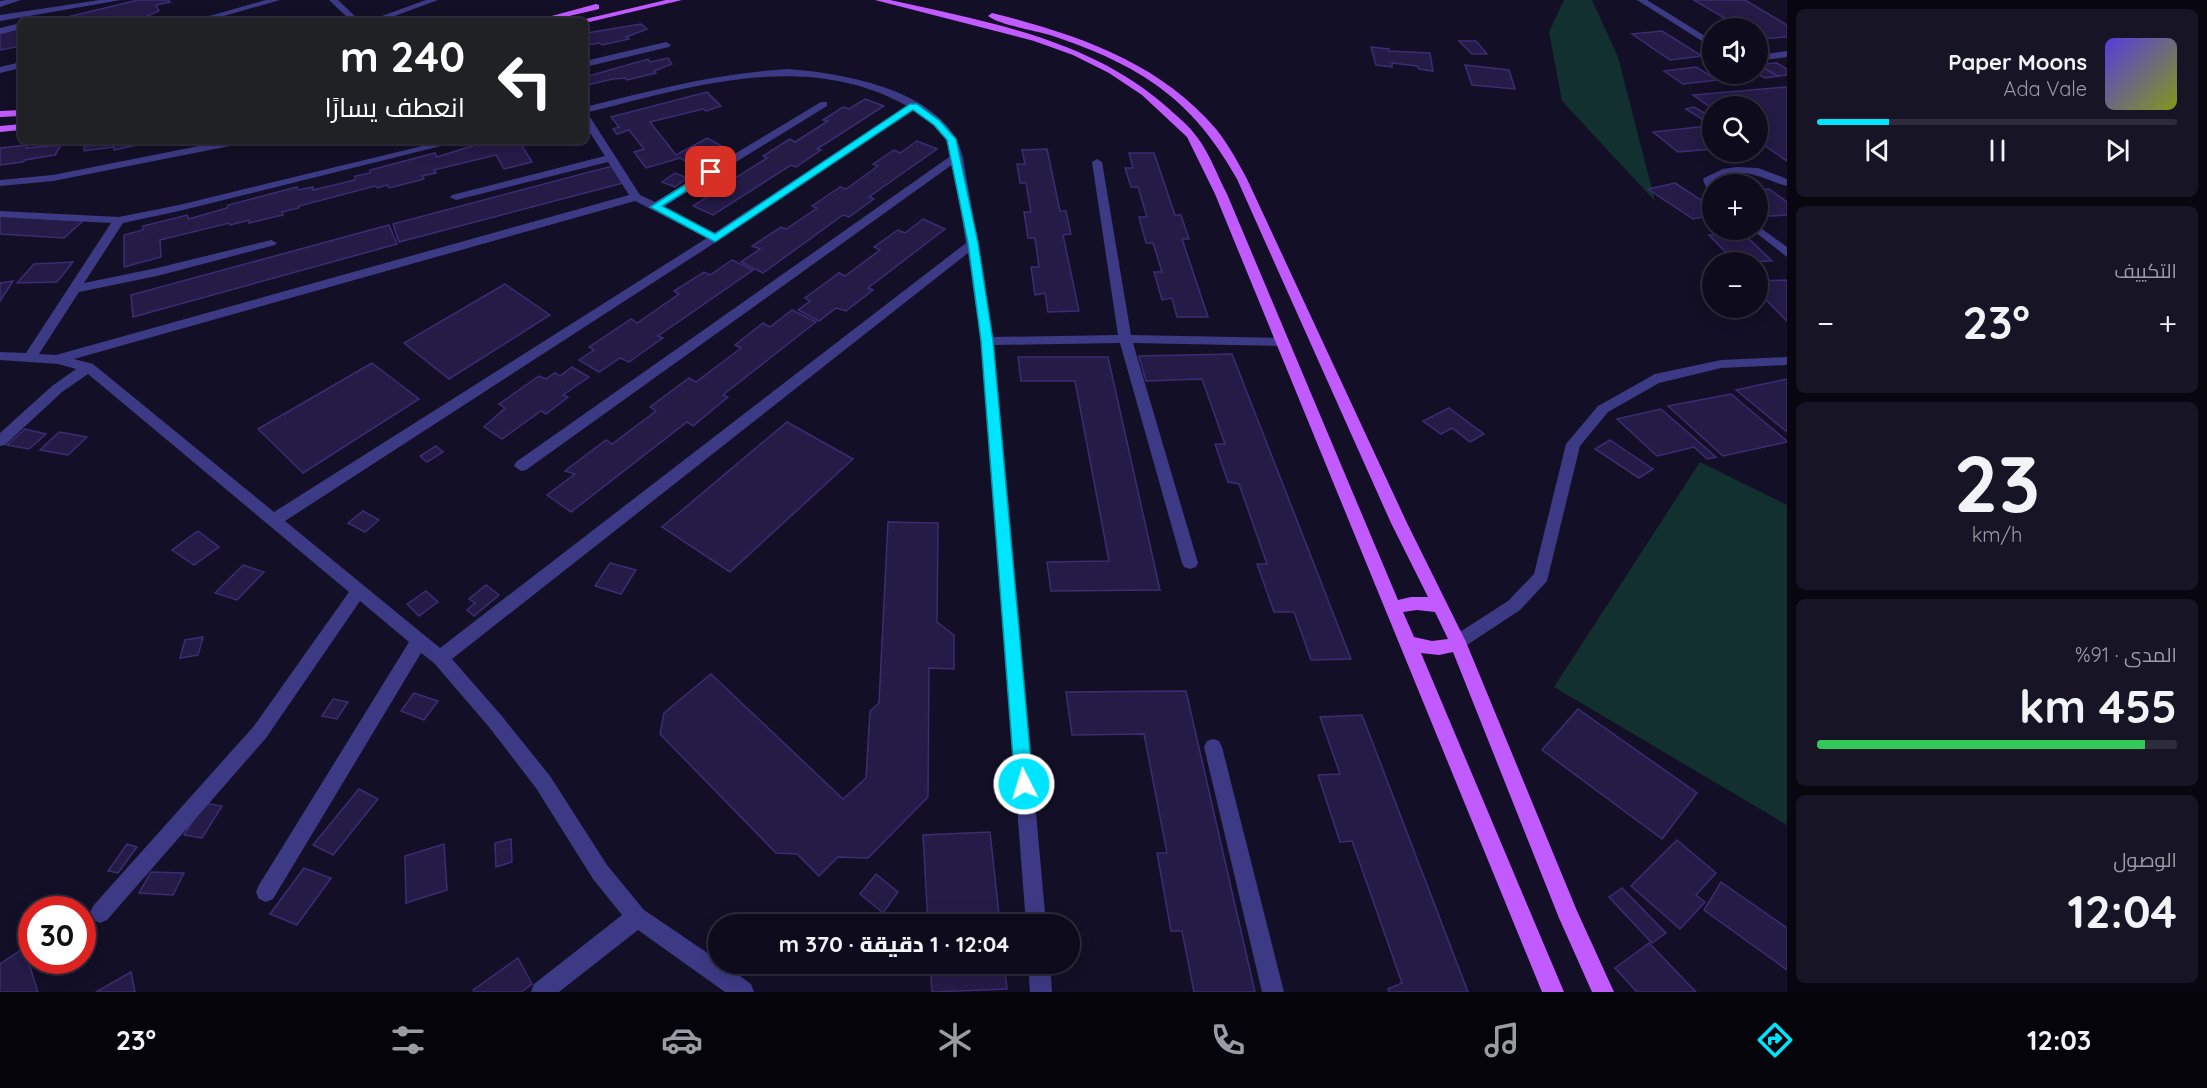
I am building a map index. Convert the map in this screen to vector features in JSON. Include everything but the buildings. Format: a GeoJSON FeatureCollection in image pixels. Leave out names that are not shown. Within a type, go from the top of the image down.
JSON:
{"type":"FeatureCollection","features":[{"type":"Feature","properties":{"kind":"main road"},"geometry":{"type":"LineString","coordinates":[[588,19],[678,0]]}},
{"type":"Feature","properties":{"kind":"main road"},"geometry":{"type":"LineString","coordinates":[[879,0],[992,26],[1087,58],[1128,79],[1161,105],[1194,140],[1221,194],[1553,992]]}},
{"type":"Feature","properties":{"kind":"main road"},"geometry":{"type":"LineString","coordinates":[[925,0],[1060,35],[1121,59],[1157,81],[1190,106],[1213,132],[1242,179],[1399,523],[1458,642],[1569,918],[1603,992]]}},
{"type":"Feature","properties":{"kind":"main road"},"geometry":{"type":"LineString","coordinates":[[550,18],[602,6]]}},
{"type":"Feature","properties":{"kind":"main road"},"geometry":{"type":"LineString","coordinates":[[0,114],[18,113]]}},
{"type":"Feature","properties":{"kind":"main road"},"geometry":{"type":"LineString","coordinates":[[0,129],[18,127]]}},
{"type":"Feature","properties":{"kind":"main road"},"geometry":{"type":"LineString","coordinates":[[1393,609],[1400,605],[1420,603],[1441,607]]}},
{"type":"Feature","properties":{"kind":"main road"},"geometry":{"type":"LineString","coordinates":[[1406,642],[1430,648],[1450,646],[1458,642]]}},
{"type":"Feature","properties":{"kind":"street"},"geometry":{"type":"LineString","coordinates":[[0,4],[16,0]]}},
{"type":"Feature","properties":{"kind":"street"},"geometry":{"type":"LineString","coordinates":[[0,18],[117,0]]}},
{"type":"Feature","properties":{"kind":"street"},"geometry":{"type":"LineString","coordinates":[[52,18],[125,0]]}},
{"type":"Feature","properties":{"kind":"street"},"geometry":{"type":"LineString","coordinates":[[207,18],[276,0]]}},
{"type":"Feature","properties":{"kind":"street"},"geometry":{"type":"LineString","coordinates":[[333,0],[353,18]]}},
{"type":"Feature","properties":{"kind":"street"},"geometry":{"type":"LineString","coordinates":[[381,18],[434,0]]}},
{"type":"Feature","properties":{"kind":"street"},"geometry":{"type":"LineString","coordinates":[[1641,0],[1702,38]]}},
{"type":"Feature","properties":{"kind":"street"},"geometry":{"type":"LineString","coordinates":[[0,31],[18,27]]}},
{"type":"Feature","properties":{"kind":"street"},"geometry":{"type":"LineString","coordinates":[[588,63],[666,45]]}},
{"type":"Feature","properties":{"kind":"street"},"geometry":{"type":"LineString","coordinates":[[1768,56],[1787,54]]}},
{"type":"Feature","properties":{"kind":"street"},"geometry":{"type":"LineString","coordinates":[[0,70],[18,66]]}},
{"type":"Feature","properties":{"kind":"street"},"geometry":{"type":"LineString","coordinates":[[588,109],[731,76],[793,71],[824,73],[852,79],[886,91],[937,123],[951,139],[973,243],[987,341],[1035,914]]}},
{"type":"Feature","properties":{"kind":"street"},"geometry":{"type":"LineString","coordinates":[[655,207],[824,104]]}},
{"type":"Feature","properties":{"kind":"street"},"geometry":{"type":"LineString","coordinates":[[274,520],[715,238],[913,106]]}},
{"type":"Feature","properties":{"kind":"street"},"geometry":{"type":"LineString","coordinates":[[588,122],[636,197],[715,238]]}},
{"type":"Feature","properties":{"kind":"street"},"geometry":{"type":"LineString","coordinates":[[0,183],[53,178],[225,144]]}},
{"type":"Feature","properties":{"kind":"street"},"geometry":{"type":"LineString","coordinates":[[0,214],[119,220],[179,208],[444,144]]}},
{"type":"Feature","properties":{"kind":"street"},"geometry":{"type":"LineString","coordinates":[[521,466],[956,157]]}},
{"type":"Feature","properties":{"kind":"street"},"geometry":{"type":"LineString","coordinates":[[456,197],[611,158]]}},
{"type":"Feature","properties":{"kind":"street"},"geometry":{"type":"LineString","coordinates":[[1097,162],[1125,339],[1190,563]]}},
{"type":"Feature","properties":{"kind":"street"},"geometry":{"type":"LineString","coordinates":[[1717,174],[1730,170],[1766,174]]}},
{"type":"Feature","properties":{"kind":"street"},"geometry":{"type":"LineString","coordinates":[[1768,175],[1787,183]]}},
{"type":"Feature","properties":{"kind":"street"},"geometry":{"type":"LineString","coordinates":[[58,360],[636,197]]}},
{"type":"Feature","properties":{"kind":"street"},"geometry":{"type":"LineString","coordinates":[[31,356],[119,220]]}},
{"type":"Feature","properties":{"kind":"street"},"geometry":{"type":"LineString","coordinates":[[1768,237],[1787,253]]}},
{"type":"Feature","properties":{"kind":"street"},"geometry":{"type":"LineString","coordinates":[[75,289],[158,272],[270,243]]}},
{"type":"Feature","properties":{"kind":"street"},"geometry":{"type":"LineString","coordinates":[[440,658],[973,243]]}},
{"type":"Feature","properties":{"kind":"street"},"geometry":{"type":"LineString","coordinates":[[987,341],[1125,339],[1282,342]]}},
{"type":"Feature","properties":{"kind":"street"},"geometry":{"type":"LineString","coordinates":[[0,356],[31,356],[88,367],[440,658],[495,721],[543,782],[600,872],[638,917],[743,992]]}},
{"type":"Feature","properties":{"kind":"street"},"geometry":{"type":"LineString","coordinates":[[1458,642],[1519,603],[1541,576],[1573,444],[1603,410],[1655,380],[1721,364],[1787,361]]}},
{"type":"Feature","properties":{"kind":"street"},"geometry":{"type":"LineString","coordinates":[[0,441],[57,389],[88,367]]}},
{"type":"Feature","properties":{"kind":"street"},"geometry":{"type":"LineString","coordinates":[[100,913],[260,732],[359,590]]}},
{"type":"Feature","properties":{"kind":"street"},"geometry":{"type":"LineString","coordinates":[[267,892],[419,641]]}},
{"type":"Feature","properties":{"kind":"street"},"geometry":{"type":"LineString","coordinates":[[1213,747],[1273,992]]}},
{"type":"Feature","properties":{"kind":"street"},"geometry":{"type":"LineString","coordinates":[[542,992],[638,917]]}},
{"type":"Feature","properties":{"kind":"street"},"geometry":{"type":"LineString","coordinates":[[1040,974],[1041,992]]}},
{"type":"Feature","properties":{"kind":"green space"},"geometry":{"type":"Polygon","coordinates":[[[1564,0],[1592,0],[1618,57],[1655,201],[1562,101],[1549,32],[1564,0]]]}},
{"type":"Feature","properties":{"kind":"green space"},"geometry":{"type":"Polygon","coordinates":[[[1700,462],[1787,505],[1787,825],[1554,687],[1700,462]]]}},
{"type":"Feature","properties":{"kind":"route"},"geometry":{"type":"LineString","coordinates":[[711,172],[655,207],[715,238],[913,106],[937,123],[951,139],[973,243],[987,341],[1024,784]]}}]}
